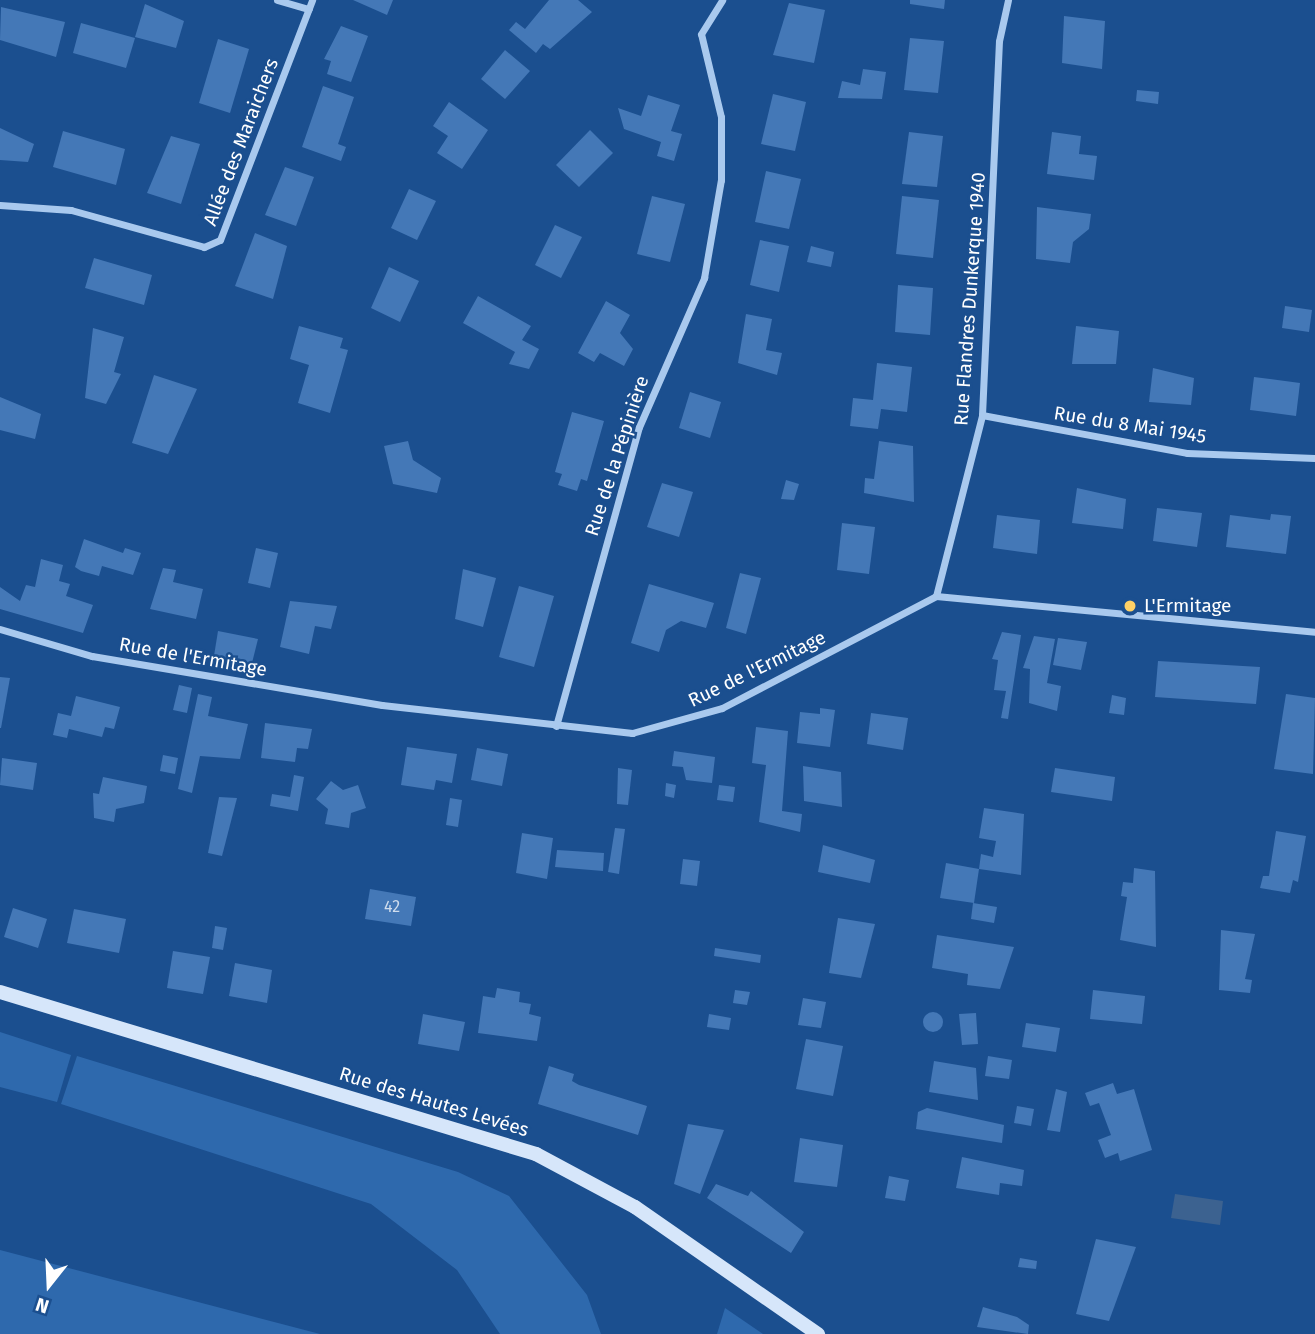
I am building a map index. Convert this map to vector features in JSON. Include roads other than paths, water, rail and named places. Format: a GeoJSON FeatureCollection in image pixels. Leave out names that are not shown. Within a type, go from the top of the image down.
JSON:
{"type":"FeatureCollection","features":[{"type":"Feature","properties":{"kind":"street"},"geometry":{"type":"LineString","coordinates":[[276,0],[309,9]]}},
{"type":"Feature","properties":{"kind":"street","name":"Allée des Maraichers"},"geometry":{"type":"LineString","coordinates":[[0,205],[71,210],[204,247],[220,240],[312,0]]}},
{"type":"Feature","properties":{"kind":"street","name":"Rue de la Pépinière"},"geometry":{"type":"LineString","coordinates":[[556,726],[639,427],[705,278],[721,180],[721,117],[701,34],[722,0]]}},
{"type":"Feature","properties":{"kind":"street","name":"Rue Flandres Dunkerque 1940"},"geometry":{"type":"LineString","coordinates":[[936,596],[982,415],[999,41],[1008,0]]}},
{"type":"Feature","properties":{"kind":"street","name":"Rue du 8 Mai 1945"},"geometry":{"type":"LineString","coordinates":[[982,415],[1187,453],[1315,458]]}},
{"type":"Feature","properties":{"kind":"street"},"geometry":{"type":"LineString","coordinates":[[936,596],[1315,632]]}},
{"type":"Feature","properties":{"kind":"street","name":"Rue de l'Ermitage"},"geometry":{"type":"LineString","coordinates":[[0,629],[92,656],[382,705],[632,733],[667,728],[722,708],[936,596]]}},
{"type":"Feature","properties":{"kind":"street","name":"Rue des Hautes Levées"},"geometry":{"type":"LineString","coordinates":[[0,992],[536,1154],[635,1207],[818,1334]]}},
{"type":"Feature","properties":{"kind":"place","name":"L'Ermitage"},"geometry":{"type":"Point","coordinates":[1130,606]}}]}
